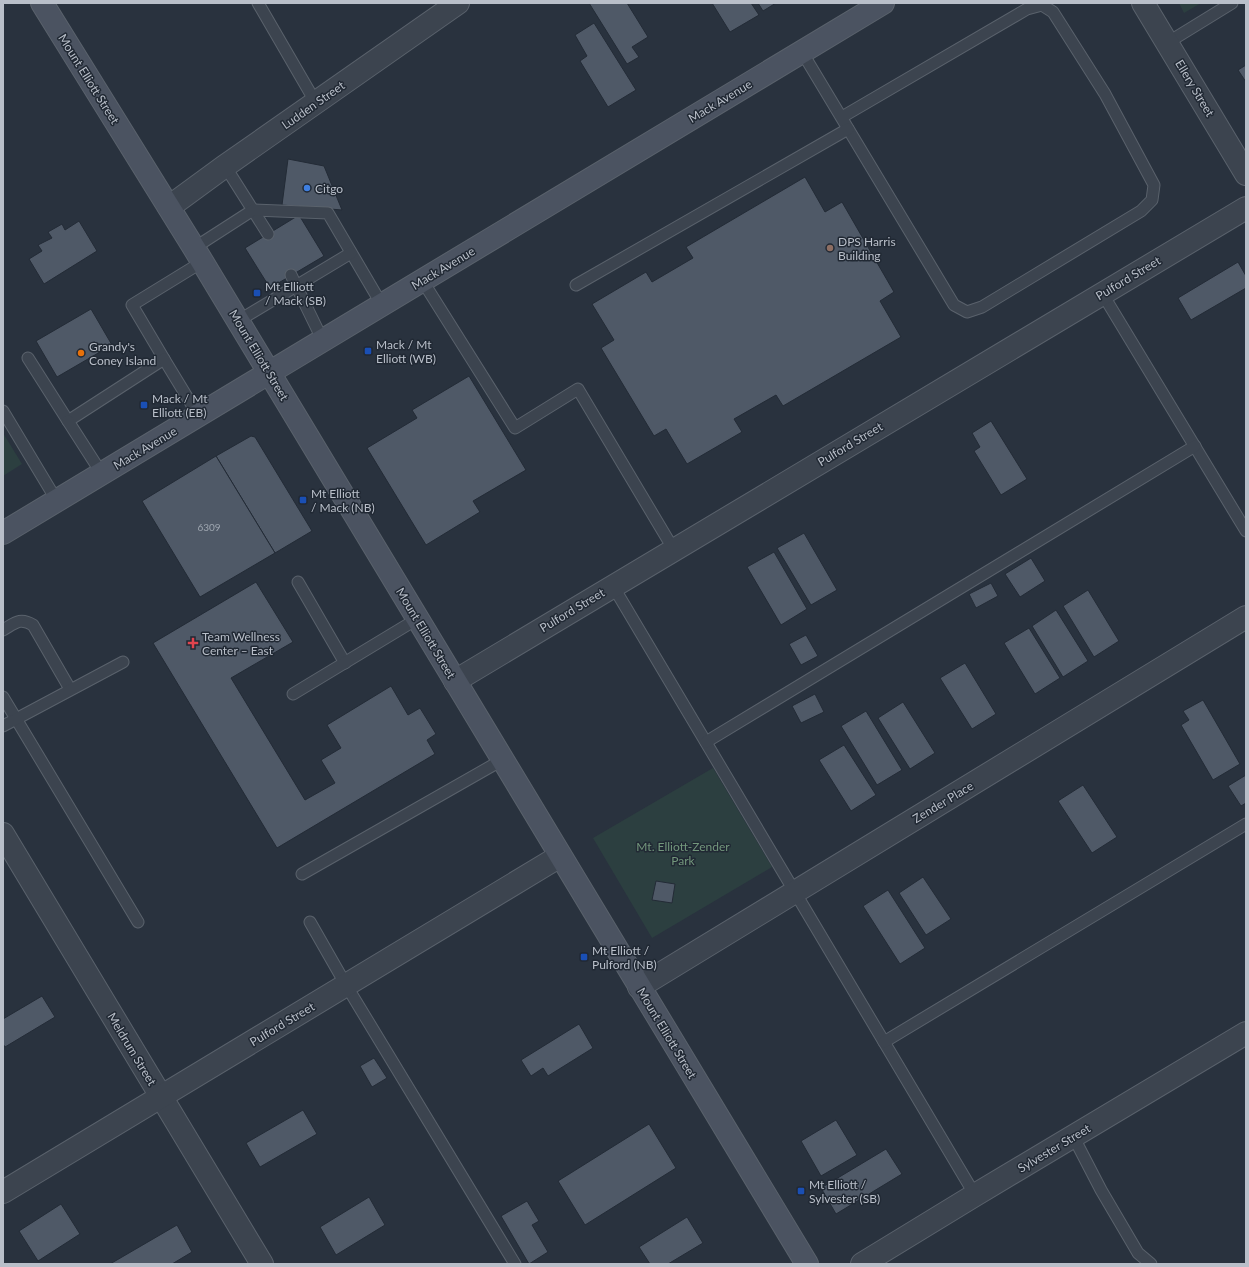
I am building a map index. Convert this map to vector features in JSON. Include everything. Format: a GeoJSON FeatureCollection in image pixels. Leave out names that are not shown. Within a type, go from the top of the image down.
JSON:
{"type":"FeatureCollection","features":[{"type":"Feature","properties":{"kind":"main road","name":"Mount Elliott Street"},"geometry":{"type":"LineString","coordinates":[[42,3],[238,320],[807,1264]]}},
{"type":"Feature","properties":{"kind":"main road","name":"Mack Avenue"},"geometry":{"type":"LineString","coordinates":[[3,533],[882,3]]}},
{"type":"Feature","properties":{"kind":"street","name":"Ludden Street"},"geometry":{"type":"LineString","coordinates":[[169,207],[225,166],[458,3]]}},
{"type":"Feature","properties":{"kind":"street","name":"Ellery Street"},"geometry":{"type":"LineString","coordinates":[[1143,3],[1246,174]]}},
{"type":"Feature","properties":{"kind":"street","name":"Pulford Street"},"geometry":{"type":"LineString","coordinates":[[455,681],[1246,208]]}},
{"type":"Feature","properties":{"kind":"street","name":"Zender Place"},"geometry":{"type":"LineString","coordinates":[[639,987],[1246,617]]}},
{"type":"Feature","properties":{"kind":"street","name":"Meldrum Street"},"geometry":{"type":"LineString","coordinates":[[3,834],[262,1264]]}},
{"type":"Feature","properties":{"kind":"street","name":"Pulford Street"},"geometry":{"type":"LineString","coordinates":[[3,1192],[560,856]]}},
{"type":"Feature","properties":{"kind":"street","name":"Sylvester Street"},"geometry":{"type":"LineString","coordinates":[[862,1264],[1246,1033]]}},
{"type":"Feature","properties":{"kind":"lane"},"geometry":{"type":"LineString","coordinates":[[258,3],[316,103]]}},
{"type":"Feature","properties":{"kind":"lane"},"geometry":{"type":"LineString","coordinates":[[1167,42],[1232,3]]}},
{"type":"Feature","properties":{"kind":"lane"},"geometry":{"type":"LineString","coordinates":[[802,52],[954,306],[967,312],[982,307],[1141,211],[1152,200],[1154,185],[1105,94],[1053,12],[1042,5],[1027,8],[842,117]]}},
{"type":"Feature","properties":{"kind":"lane"},"geometry":{"type":"LineString","coordinates":[[576,285],[848,129]]}},
{"type":"Feature","properties":{"kind":"lane"},"geometry":{"type":"LineString","coordinates":[[225,166],[268,234]]}},
{"type":"Feature","properties":{"kind":"lane"},"geometry":{"type":"LineString","coordinates":[[198,415],[132,305],[198,255],[253,210],[328,213],[382,305]]}},
{"type":"Feature","properties":{"kind":"lane"},"geometry":{"type":"LineString","coordinates":[[238,320],[294,280],[351,253]]}},
{"type":"Feature","properties":{"kind":"lane"},"geometry":{"type":"LineString","coordinates":[[294,280],[323,341]]}},
{"type":"Feature","properties":{"kind":"lane"},"geometry":{"type":"LineString","coordinates":[[422,280],[515,428],[578,389],[674,550]]}},
{"type":"Feature","properties":{"kind":"lane"},"geometry":{"type":"LineString","coordinates":[[1102,293],[1246,531]]}},
{"type":"Feature","properties":{"kind":"lane"},"geometry":{"type":"LineString","coordinates":[[28,358],[102,474]]}},
{"type":"Feature","properties":{"kind":"lane"},"geometry":{"type":"LineString","coordinates":[[68,421],[164,359]]}},
{"type":"Feature","properties":{"kind":"lane"},"geometry":{"type":"LineString","coordinates":[[3,411],[57,501]]}},
{"type":"Feature","properties":{"kind":"lane"},"geometry":{"type":"LineString","coordinates":[[706,742],[1195,446]]}},
{"type":"Feature","properties":{"kind":"lane"},"geometry":{"type":"LineString","coordinates":[[298,582],[345,663]]}},
{"type":"Feature","properties":{"kind":"lane"},"geometry":{"type":"LineString","coordinates":[[613,586],[975,1195]]}},
{"type":"Feature","properties":{"kind":"lane"},"geometry":{"type":"LineString","coordinates":[[294,694],[417,619]]}},
{"type":"Feature","properties":{"kind":"lane"},"geometry":{"type":"LineString","coordinates":[[3,630],[19,620],[27,622],[33,626],[70,689]]}},
{"type":"Feature","properties":{"kind":"lane"},"geometry":{"type":"LineString","coordinates":[[3,726],[123,662]]}},
{"type":"Feature","properties":{"kind":"lane"},"geometry":{"type":"LineString","coordinates":[[3,697],[138,922]]}},
{"type":"Feature","properties":{"kind":"lane"},"geometry":{"type":"LineString","coordinates":[[302,874],[502,760]]}},
{"type":"Feature","properties":{"kind":"lane"},"geometry":{"type":"LineString","coordinates":[[884,1042],[1246,824]]}},
{"type":"Feature","properties":{"kind":"lane"},"geometry":{"type":"LineString","coordinates":[[310,922],[346,985],[515,1264]]}},
{"type":"Feature","properties":{"kind":"lane"},"geometry":{"type":"LineString","coordinates":[[1073,1136],[1101,1190],[1138,1253],[1151,1264]]}},
{"type":"Feature","properties":{"kind":"green space"},"geometry":{"type":"Polygon","coordinates":[[[1179,3],[1201,3],[1184,13],[1179,3]]]}},
{"type":"Feature","properties":{"kind":"green space"},"geometry":{"type":"Polygon","coordinates":[[[3,433],[22,464],[3,476],[3,433]]]}},
{"type":"Feature","properties":{"kind":"green space","name":"Mt. Elliott-Zender Park"},"geometry":{"type":"Polygon","coordinates":[[[713,768],[772,867],[652,938],[593,838],[713,768]]]}},
{"type":"Feature","properties":{"kind":"building"},"geometry":{"type":"Polygon","coordinates":[[[589,3],[627,3],[648,37],[632,47],[639,57],[627,64],[589,3]]]}},
{"type":"Feature","properties":{"kind":"building"},"geometry":{"type":"Polygon","coordinates":[[[712,3],[751,3],[759,15],[730,32],[712,3]]]}},
{"type":"Feature","properties":{"kind":"building"},"geometry":{"type":"Polygon","coordinates":[[[758,3],[776,3],[763,11],[758,3]]]}},
{"type":"Feature","properties":{"kind":"building"},"geometry":{"type":"Polygon","coordinates":[[[594,23],[636,90],[608,107],[580,61],[587,56],[575,35],[594,23]]]}},
{"type":"Feature","properties":{"kind":"building"},"geometry":{"type":"Polygon","coordinates":[[[1246,65],[1246,82],[1238,70],[1246,65]]]}},
{"type":"Feature","properties":{"kind":"building"},"geometry":{"type":"Polygon","coordinates":[[[288,159],[324,166],[342,210],[282,205],[288,159]]]}},
{"type":"Feature","properties":{"kind":"building"},"geometry":{"type":"Polygon","coordinates":[[[805,177],[825,212],[842,202],[894,292],[880,301],[901,337],[783,406],[776,395],[734,419],[742,432],[687,464],[666,429],[654,436],[601,348],[614,340],[592,304],[646,272],[652,282],[693,258],[686,247],[805,177]]]}},
{"type":"Feature","properties":{"kind":"building"},"geometry":{"type":"Polygon","coordinates":[[[299,215],[324,256],[270,288],[245,248],[299,215]]]}},
{"type":"Feature","properties":{"kind":"building"},"geometry":{"type":"Polygon","coordinates":[[[79,221],[97,251],[44,284],[29,259],[42,251],[38,245],[52,238],[48,232],[62,224],[65,230],[79,221]]]}},
{"type":"Feature","properties":{"kind":"building"},"geometry":{"type":"Polygon","coordinates":[[[1238,262],[1246,276],[1246,288],[1191,320],[1178,298],[1238,262]]]}},
{"type":"Feature","properties":{"kind":"building"},"geometry":{"type":"Polygon","coordinates":[[[91,309],[112,345],[57,377],[36,341],[91,309]]]}},
{"type":"Feature","properties":{"kind":"building"},"geometry":{"type":"Polygon","coordinates":[[[469,376],[526,470],[473,501],[480,512],[426,545],[367,448],[417,418],[412,410],[469,376]]]}},
{"type":"Feature","properties":{"kind":"building"},"geometry":{"type":"Polygon","coordinates":[[[991,421],[1027,479],[1001,495],[974,451],[980,447],[972,433],[991,421]]]}},
{"type":"Feature","properties":{"kind":"building"},"geometry":{"type":"Polygon","coordinates":[[[251,436],[255,437],[312,531],[275,553],[216,456],[251,436]]]}},
{"type":"Feature","properties":{"kind":"building"},"geometry":{"type":"Polygon","coordinates":[[[216,456],[275,553],[200,597],[142,501],[216,456]]]}},
{"type":"Feature","properties":{"kind":"building"},"geometry":{"type":"Polygon","coordinates":[[[804,533],[837,590],[811,605],[777,548],[804,533]]]}},
{"type":"Feature","properties":{"kind":"building"},"geometry":{"type":"Polygon","coordinates":[[[774,552],[807,609],[781,625],[747,567],[774,552]]]}},
{"type":"Feature","properties":{"kind":"building"},"geometry":{"type":"Polygon","coordinates":[[[1031,558],[1045,581],[1020,597],[1005,574],[1031,558]]]}},
{"type":"Feature","properties":{"kind":"building"},"geometry":{"type":"Polygon","coordinates":[[[256,582],[293,642],[231,678],[305,800],[335,783],[321,760],[341,748],[327,725],[391,686],[408,715],[420,708],[436,734],[427,740],[435,754],[277,848],[153,643],[256,582]]]}},
{"type":"Feature","properties":{"kind":"building"},"geometry":{"type":"Polygon","coordinates":[[[991,583],[998,596],[976,608],[969,594],[991,583]]]}},
{"type":"Feature","properties":{"kind":"building"},"geometry":{"type":"Polygon","coordinates":[[[1088,590],[1119,641],[1094,657],[1063,606],[1088,590]]]}},
{"type":"Feature","properties":{"kind":"building"},"geometry":{"type":"Polygon","coordinates":[[[1056,610],[1088,661],[1063,677],[1032,626],[1056,610]]]}},
{"type":"Feature","properties":{"kind":"building"},"geometry":{"type":"Polygon","coordinates":[[[1029,628],[1060,678],[1035,694],[1004,643],[1029,628]]]}},
{"type":"Feature","properties":{"kind":"building"},"geometry":{"type":"Polygon","coordinates":[[[806,635],[818,656],[801,665],[789,644],[806,635]]]}},
{"type":"Feature","properties":{"kind":"building"},"geometry":{"type":"Polygon","coordinates":[[[965,663],[996,714],[972,729],[940,678],[965,663]]]}},
{"type":"Feature","properties":{"kind":"building"},"geometry":{"type":"Polygon","coordinates":[[[815,694],[824,712],[801,723],[792,706],[815,694]]]}},
{"type":"Feature","properties":{"kind":"building"},"geometry":{"type":"Polygon","coordinates":[[[1203,700],[1240,764],[1213,780],[1181,725],[1189,720],[1183,711],[1203,700]]]}},
{"type":"Feature","properties":{"kind":"building"},"geometry":{"type":"Polygon","coordinates":[[[903,702],[935,753],[910,769],[878,718],[903,702]]]}},
{"type":"Feature","properties":{"kind":"building"},"geometry":{"type":"Polygon","coordinates":[[[866,711],[902,770],[877,785],[841,726],[866,711]]]}},
{"type":"Feature","properties":{"kind":"building"},"geometry":{"type":"Polygon","coordinates":[[[844,745],[876,795],[851,811],[819,760],[844,745]]]}},
{"type":"Feature","properties":{"kind":"building"},"geometry":{"type":"Polygon","coordinates":[[[1246,775],[1246,803],[1241,806],[1228,786],[1246,775]]]}},
{"type":"Feature","properties":{"kind":"building"},"geometry":{"type":"Polygon","coordinates":[[[1083,785],[1117,837],[1092,853],[1058,801],[1083,785]]]}},
{"type":"Feature","properties":{"kind":"building"},"geometry":{"type":"Polygon","coordinates":[[[923,877],[951,919],[926,935],[899,893],[923,877]]]}},
{"type":"Feature","properties":{"kind":"building"},"geometry":{"type":"Polygon","coordinates":[[[656,881],[675,884],[672,903],[652,900],[656,881]]]}},
{"type":"Feature","properties":{"kind":"building"},"geometry":{"type":"Polygon","coordinates":[[[888,890],[925,948],[900,964],[863,906],[888,890]]]}},
{"type":"Feature","properties":{"kind":"building"},"geometry":{"type":"Polygon","coordinates":[[[42,996],[55,1017],[5,1047],[3,1044],[3,1019],[42,996]]]}},
{"type":"Feature","properties":{"kind":"building"},"geometry":{"type":"Polygon","coordinates":[[[579,1024],[593,1048],[548,1076],[543,1068],[531,1076],[521,1060],[579,1024]]]}},
{"type":"Feature","properties":{"kind":"building"},"geometry":{"type":"Polygon","coordinates":[[[374,1058],[387,1078],[372,1087],[360,1066],[374,1058]]]}},
{"type":"Feature","properties":{"kind":"building"},"geometry":{"type":"Polygon","coordinates":[[[303,1110],[317,1134],[260,1167],[246,1143],[303,1110]]]}},
{"type":"Feature","properties":{"kind":"building"},"geometry":{"type":"Polygon","coordinates":[[[836,1120],[857,1155],[821,1176],[801,1141],[836,1120]]]}},
{"type":"Feature","properties":{"kind":"building"},"geometry":{"type":"Polygon","coordinates":[[[649,1124],[676,1168],[585,1225],[558,1181],[649,1124]]]}},
{"type":"Feature","properties":{"kind":"building"},"geometry":{"type":"Polygon","coordinates":[[[886,1149],[902,1174],[836,1214],[821,1188],[886,1149]]]}},
{"type":"Feature","properties":{"kind":"building"},"geometry":{"type":"Polygon","coordinates":[[[369,1197],[385,1225],[336,1255],[320,1227],[369,1197]]]}},
{"type":"Feature","properties":{"kind":"building"},"geometry":{"type":"Polygon","coordinates":[[[527,1201],[539,1221],[532,1225],[548,1252],[529,1264],[501,1216],[527,1201]]]}},
{"type":"Feature","properties":{"kind":"building"},"geometry":{"type":"Polygon","coordinates":[[[61,1204],[80,1234],[38,1261],[19,1231],[61,1204]]]}},
{"type":"Feature","properties":{"kind":"building"},"geometry":{"type":"Polygon","coordinates":[[[687,1217],[703,1243],[668,1264],[650,1264],[639,1247],[687,1217]]]}},
{"type":"Feature","properties":{"kind":"building"},"geometry":{"type":"Polygon","coordinates":[[[177,1225],[192,1252],[172,1264],[110,1264],[177,1225]]]}},
{"type":"Feature","properties":{"kind":"place","name":"Citgo"},"geometry":{"type":"Point","coordinates":[307,188]}},
{"type":"Feature","properties":{"kind":"place","name":"DPS Harris Building"},"geometry":{"type":"Point","coordinates":[830,248]}},
{"type":"Feature","properties":{"kind":"place","name":"Mt Elliott / Mack (SB)"},"geometry":{"type":"Point","coordinates":[257,293]}},
{"type":"Feature","properties":{"kind":"place","name":"Mack / Mt Elliott (WB)"},"geometry":{"type":"Point","coordinates":[368,351]}},
{"type":"Feature","properties":{"kind":"place","name":"Grandy's Coney Island"},"geometry":{"type":"Point","coordinates":[81,353]}},
{"type":"Feature","properties":{"kind":"place","name":"Mack / Mt Elliott (EB)"},"geometry":{"type":"Point","coordinates":[144,405]}},
{"type":"Feature","properties":{"kind":"place","name":"Mt Elliott / Mack (NB)"},"geometry":{"type":"Point","coordinates":[303,500]}},
{"type":"Feature","properties":{"kind":"place","name":"Team Wellness Center – East"},"geometry":{"type":"Point","coordinates":[193,643]}},
{"type":"Feature","properties":{"kind":"place","name":"Mt Elliott / Pulford (NB)"},"geometry":{"type":"Point","coordinates":[584,957]}},
{"type":"Feature","properties":{"kind":"place","name":"Mt Elliott / Sylvester (SB)"},"geometry":{"type":"Point","coordinates":[801,1191]}}]}
